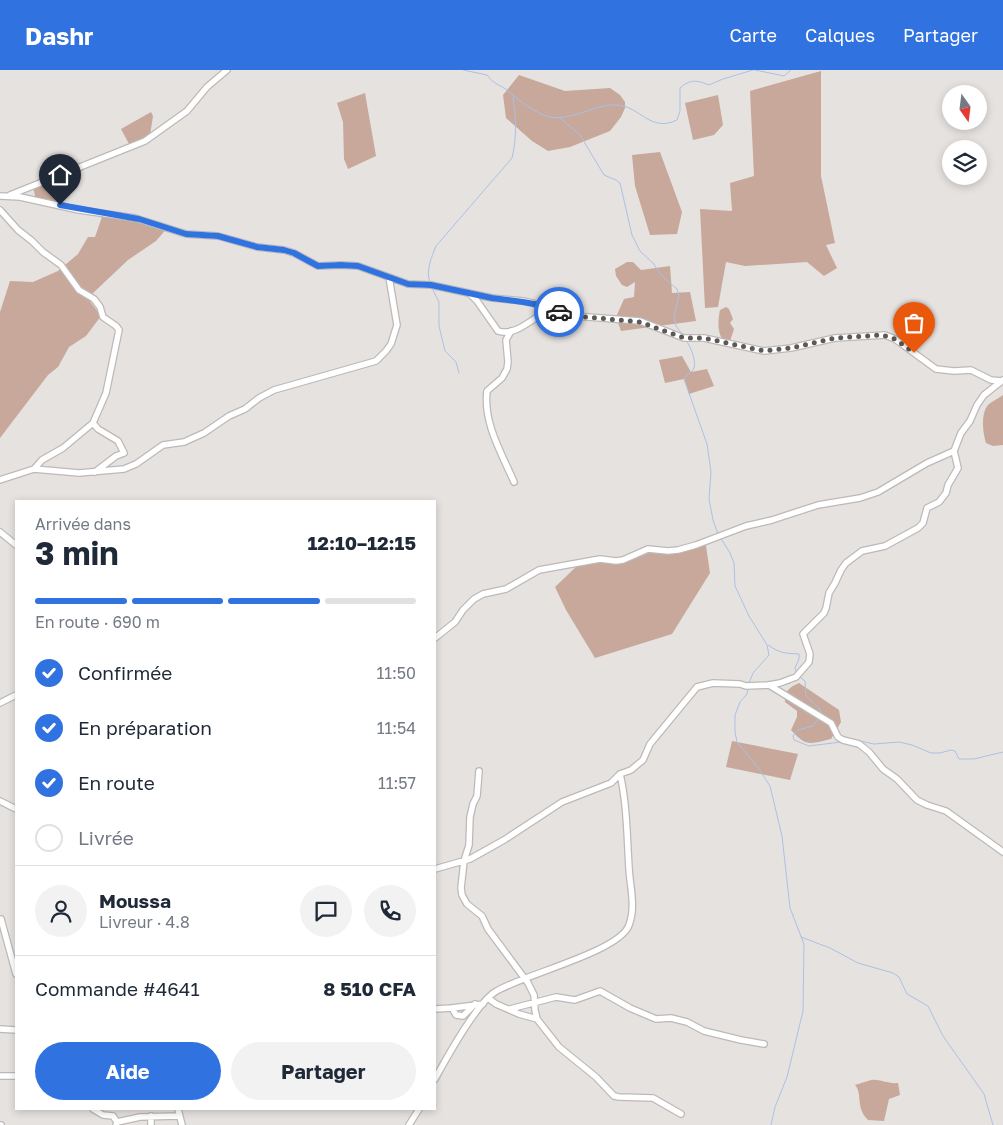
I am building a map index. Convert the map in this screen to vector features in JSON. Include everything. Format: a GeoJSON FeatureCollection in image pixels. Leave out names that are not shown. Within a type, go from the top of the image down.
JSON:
{"type":"FeatureCollection","features":[{"type":"Feature","properties":{"kind":"street"},"geometry":{"type":"LineString","coordinates":[[10,196],[145,142],[188,111],[206,87],[227,70]]}},
{"type":"Feature","properties":{"kind":"street"},"geometry":{"type":"LineString","coordinates":[[0,196],[10,196],[79,210],[139,219],[186,234],[218,236],[257,247],[289,252],[318,266],[358,266],[408,284],[431,285],[492,298],[530,303],[575,316],[640,322],[684,338],[704,338],[764,351],[791,348],[835,338],[885,335],[895,339],[936,369],[971,370],[992,380],[1002,380]]}},
{"type":"Feature","properties":{"kind":"street"},"geometry":{"type":"LineString","coordinates":[[0,210],[18,230],[43,252],[62,265],[79,290],[94,299],[100,307],[103,317],[119,330],[106,393],[93,423],[63,448],[42,460],[34,469]]}},
{"type":"Feature","properties":{"kind":"street"},"geometry":{"type":"LineString","coordinates":[[0,480],[34,469],[79,474],[124,469],[136,464],[163,445],[184,442],[204,433],[229,416],[245,410],[259,398],[274,390],[376,361],[386,351],[397,325],[389,278]]}},
{"type":"Feature","properties":{"kind":"street"},"geometry":{"type":"LineString","coordinates":[[467,292],[477,301],[498,331],[502,332],[511,331],[523,326],[541,314],[554,310]]}},
{"type":"Feature","properties":{"kind":"street"},"geometry":{"type":"LineString","coordinates":[[511,331],[506,340],[507,369],[502,378],[486,391],[486,400],[494,436],[514,482]]}},
{"type":"Feature","properties":{"kind":"street"},"geometry":{"type":"LineString","coordinates":[[436,869],[464,861],[504,840],[562,802],[610,783],[620,774],[631,770],[643,760],[650,744],[697,687],[713,683],[740,684],[745,686],[769,685],[796,677],[809,662],[810,654],[803,634],[824,613],[829,593],[835,584],[840,570],[862,551],[885,546],[922,524],[928,506],[944,498],[948,485],[958,468],[954,451],[961,432],[970,421],[984,395],[1002,380]]}},
{"type":"Feature","properties":{"kind":"street"},"geometry":{"type":"LineString","coordinates":[[93,423],[98,429],[118,440],[124,453],[116,456],[95,472]]}},
{"type":"Feature","properties":{"kind":"street"},"geometry":{"type":"LineString","coordinates":[[436,637],[455,622],[474,599],[483,594],[506,589],[539,570],[600,559],[623,560],[648,549],[678,550],[746,526],[772,520],[818,505],[860,498],[878,492],[927,463],[954,451]]}},
{"type":"Feature","properties":{"kind":"street"},"geometry":{"type":"LineString","coordinates":[[0,532],[15,543]]}},
{"type":"Feature","properties":{"kind":"street"},"geometry":{"type":"LineString","coordinates":[[769,685],[830,723],[838,737],[859,744],[917,800],[927,806],[946,811],[1003,852]]}},
{"type":"Feature","properties":{"kind":"street"},"geometry":{"type":"LineString","coordinates":[[0,704],[15,696]]}},
{"type":"Feature","properties":{"kind":"street"},"geometry":{"type":"LineString","coordinates":[[479,771],[477,796],[472,804],[469,845],[464,861],[461,888],[467,904],[482,916],[488,929],[524,979],[534,995],[537,1019],[559,1047],[596,1077],[614,1096],[619,1098],[653,1098],[681,1114]]}},
{"type":"Feature","properties":{"kind":"street"},"geometry":{"type":"LineString","coordinates":[[436,1077],[467,1025],[495,992],[598,950],[621,935],[629,925],[633,902],[620,774]]}},
{"type":"Feature","properties":{"kind":"street"},"geometry":{"type":"LineString","coordinates":[[0,801],[15,808]]}},
{"type":"Feature","properties":{"kind":"street"},"geometry":{"type":"LineString","coordinates":[[1,919],[15,970]]}},
{"type":"Feature","properties":{"kind":"street"},"geometry":{"type":"LineString","coordinates":[[510,1009],[556,997],[575,1000],[600,991],[630,1008],[656,1019],[671,1018],[687,1022],[704,1030],[764,1044]]}},
{"type":"Feature","properties":{"kind":"street"},"geometry":{"type":"LineString","coordinates":[[488,998],[496,1004],[522,1016],[537,1019]]}},
{"type":"Feature","properties":{"kind":"street"},"geometry":{"type":"LineString","coordinates":[[436,1009],[483,1004]]}},
{"type":"Feature","properties":{"kind":"street"},"geometry":{"type":"LineString","coordinates":[[0,1029],[15,1030]]}},
{"type":"Feature","properties":{"kind":"street"},"geometry":{"type":"LineString","coordinates":[[0,1076],[15,1076]]}},
{"type":"Feature","properties":{"kind":"street"},"geometry":{"type":"LineString","coordinates":[[95,1110],[103,1115],[113,1116],[117,1124],[151,1116],[180,1116]]}},
{"type":"Feature","properties":{"kind":"street"},"geometry":{"type":"LineString","coordinates":[[178,1110],[182,1125]]}},
{"type":"Feature","properties":{"kind":"street"},"geometry":{"type":"LineString","coordinates":[[409,1125],[419,1110]]}},
{"type":"Feature","properties":{"kind":"street"},"geometry":{"type":"LineString","coordinates":[[150,1125],[151,1116]]}},
{"type":"Feature","properties":{"kind":"shaded area"},"geometry":{"type":"Polygon","coordinates":[[[821,71],[821,176],[835,243],[826,245],[837,268],[824,276],[807,262],[745,266],[726,262],[718,307],[705,308],[700,209],[732,211],[730,183],[754,176],[750,91],[821,71]]]}},
{"type":"Feature","properties":{"kind":"shaded area"},"geometry":{"type":"Polygon","coordinates":[[[519,75],[565,91],[610,88],[620,95],[625,102],[625,108],[621,117],[610,131],[570,147],[548,151],[532,141],[506,118],[503,95],[519,75]]]}},
{"type":"Feature","properties":{"kind":"shaded area"},"geometry":{"type":"Polygon","coordinates":[[[365,93],[376,156],[348,169],[344,159],[343,122],[337,103],[365,93]]]}},
{"type":"Feature","properties":{"kind":"shaded area"},"geometry":{"type":"Polygon","coordinates":[[[718,95],[723,125],[714,135],[693,140],[685,103],[718,95]]]}},
{"type":"Feature","properties":{"kind":"shaded area"},"geometry":{"type":"Polygon","coordinates":[[[151,112],[153,116],[150,135],[129,144],[121,129],[151,112]]]}},
{"type":"Feature","properties":{"kind":"shaded area"},"geometry":{"type":"Polygon","coordinates":[[[660,152],[682,212],[677,234],[650,235],[635,186],[632,155],[660,152]]]}},
{"type":"Feature","properties":{"kind":"shaded area"},"geometry":{"type":"Polygon","coordinates":[[[65,174],[60,205],[36,201],[33,186],[65,174]]]}},
{"type":"Feature","properties":{"kind":"shaded area"},"geometry":{"type":"Polygon","coordinates":[[[103,214],[168,227],[156,241],[128,260],[92,294],[89,300],[101,316],[86,336],[69,347],[58,367],[48,375],[0,438],[0,312],[10,281],[33,282],[58,271],[78,254],[88,237],[95,237],[103,214]]]}},
{"type":"Feature","properties":{"kind":"shaded area"},"geometry":{"type":"Polygon","coordinates":[[[627,262],[633,262],[641,270],[670,266],[672,293],[690,292],[696,321],[621,331],[616,317],[624,299],[634,297],[635,282],[627,287],[622,285],[616,276],[615,269],[627,262]]]}},
{"type":"Feature","properties":{"kind":"shaded area"},"geometry":{"type":"Polygon","coordinates":[[[726,307],[729,309],[733,319],[730,323],[734,329],[730,341],[723,340],[721,337],[718,322],[720,310],[726,307]]]}},
{"type":"Feature","properties":{"kind":"shaded area"},"geometry":{"type":"Polygon","coordinates":[[[682,356],[691,372],[707,369],[714,386],[689,394],[684,379],[665,383],[659,360],[682,356]]]}},
{"type":"Feature","properties":{"kind":"shaded area"},"geometry":{"type":"Polygon","coordinates":[[[1003,395],[1003,445],[993,446],[986,443],[983,429],[984,412],[989,404],[1003,395]]]}},
{"type":"Feature","properties":{"kind":"shaded area"},"geometry":{"type":"Polygon","coordinates":[[[705,539],[710,573],[672,634],[595,658],[566,610],[555,587],[580,563],[600,559],[619,561],[645,550],[668,552],[705,539]]]}},
{"type":"Feature","properties":{"kind":"shaded area"},"geometry":{"type":"Polygon","coordinates":[[[799,683],[839,710],[841,722],[831,739],[809,743],[805,742],[791,730],[797,717],[797,711],[785,702],[785,698],[788,690],[799,683]]]}},
{"type":"Feature","properties":{"kind":"shaded area"},"geometry":{"type":"Polygon","coordinates":[[[732,741],[798,754],[790,780],[726,767],[732,741]]]}},
{"type":"Feature","properties":{"kind":"shaded area"},"geometry":{"type":"Polygon","coordinates":[[[871,1080],[898,1083],[900,1095],[889,1099],[884,1121],[868,1120],[860,1106],[859,1092],[855,1085],[871,1080]]]}},
{"type":"Feature","properties":{"kind":"waterway"},"geometry":{"type":"LineString","coordinates":[[463,70],[487,75],[492,81],[538,113],[550,117],[563,117],[602,106],[617,105],[625,106],[659,123],[677,120],[680,111],[680,88],[687,83],[697,81],[709,85],[753,70]]}},
{"type":"Feature","properties":{"kind":"waterway"},"geometry":{"type":"LineString","coordinates":[[755,70],[784,76],[791,70]]}},
{"type":"Feature","properties":{"kind":"waterway"},"geometry":{"type":"LineString","coordinates":[[430,282],[428,274],[436,246],[512,158],[516,128],[513,97]]}},
{"type":"Feature","properties":{"kind":"waterway"},"geometry":{"type":"LineString","coordinates":[[559,117],[580,135],[604,175],[620,183],[632,235],[640,251],[653,263],[661,275],[677,289],[679,295],[674,317],[676,326],[682,334]]}},
{"type":"Feature","properties":{"kind":"waterway"},"geometry":{"type":"LineString","coordinates":[[432,288],[439,302],[439,326],[445,351],[456,362],[459,373]]}},
{"type":"Feature","properties":{"kind":"waterway"},"geometry":{"type":"LineString","coordinates":[[686,340],[695,363],[693,370],[684,379],[707,444],[711,472],[709,499],[718,534]]}},
{"type":"Feature","properties":{"kind":"waterway"},"geometry":{"type":"LineString","coordinates":[[720,537],[734,563],[735,586],[749,616],[767,645],[769,655],[753,673],[749,683]]}},
{"type":"Feature","properties":{"kind":"waterway"},"geometry":{"type":"LineString","coordinates":[[768,645],[776,650],[799,654],[795,668],[797,674]]}},
{"type":"Feature","properties":{"kind":"waterway"},"geometry":{"type":"LineString","coordinates":[[800,677],[805,681],[806,696],[820,709],[821,714]]}},
{"type":"Feature","properties":{"kind":"waterway"},"geometry":{"type":"LineString","coordinates":[[748,687],[747,694],[740,702],[735,715],[737,742],[770,786],[782,836],[790,908],[804,944],[803,1011],[787,1077],[775,1107],[771,1125]]}},
{"type":"Feature","properties":{"kind":"waterway"},"geometry":{"type":"LineString","coordinates":[[819,718],[813,726],[798,730],[793,736],[794,740],[809,746],[841,742]]}},
{"type":"Feature","properties":{"kind":"waterway"},"geometry":{"type":"LineString","coordinates":[[860,741],[874,744],[899,742],[931,753],[951,750],[955,751],[959,759],[974,759],[1003,752]]}},
{"type":"Feature","properties":{"kind":"waterway"},"geometry":{"type":"LineString","coordinates":[[801,937],[830,948],[858,963],[893,973],[899,977],[907,994],[928,1006],[943,1036],[984,1094],[993,1125]]}},
{"type":"Feature","properties":{"kind":"way so far"},"geometry":{"type":"LineString","coordinates":[[559,312],[575,316],[651,324],[684,338],[704,338],[724,344],[764,351],[791,348],[802,344],[849,336],[882,335],[895,339],[914,353]]}},
{"type":"Feature","properties":{"kind":"route"},"geometry":{"type":"LineString","coordinates":[[60,205],[79,210],[139,219],[186,234],[210,234],[257,247],[284,250],[294,253],[318,266],[358,266],[408,284],[431,285],[475,295],[546,306],[559,312]]}}]}
